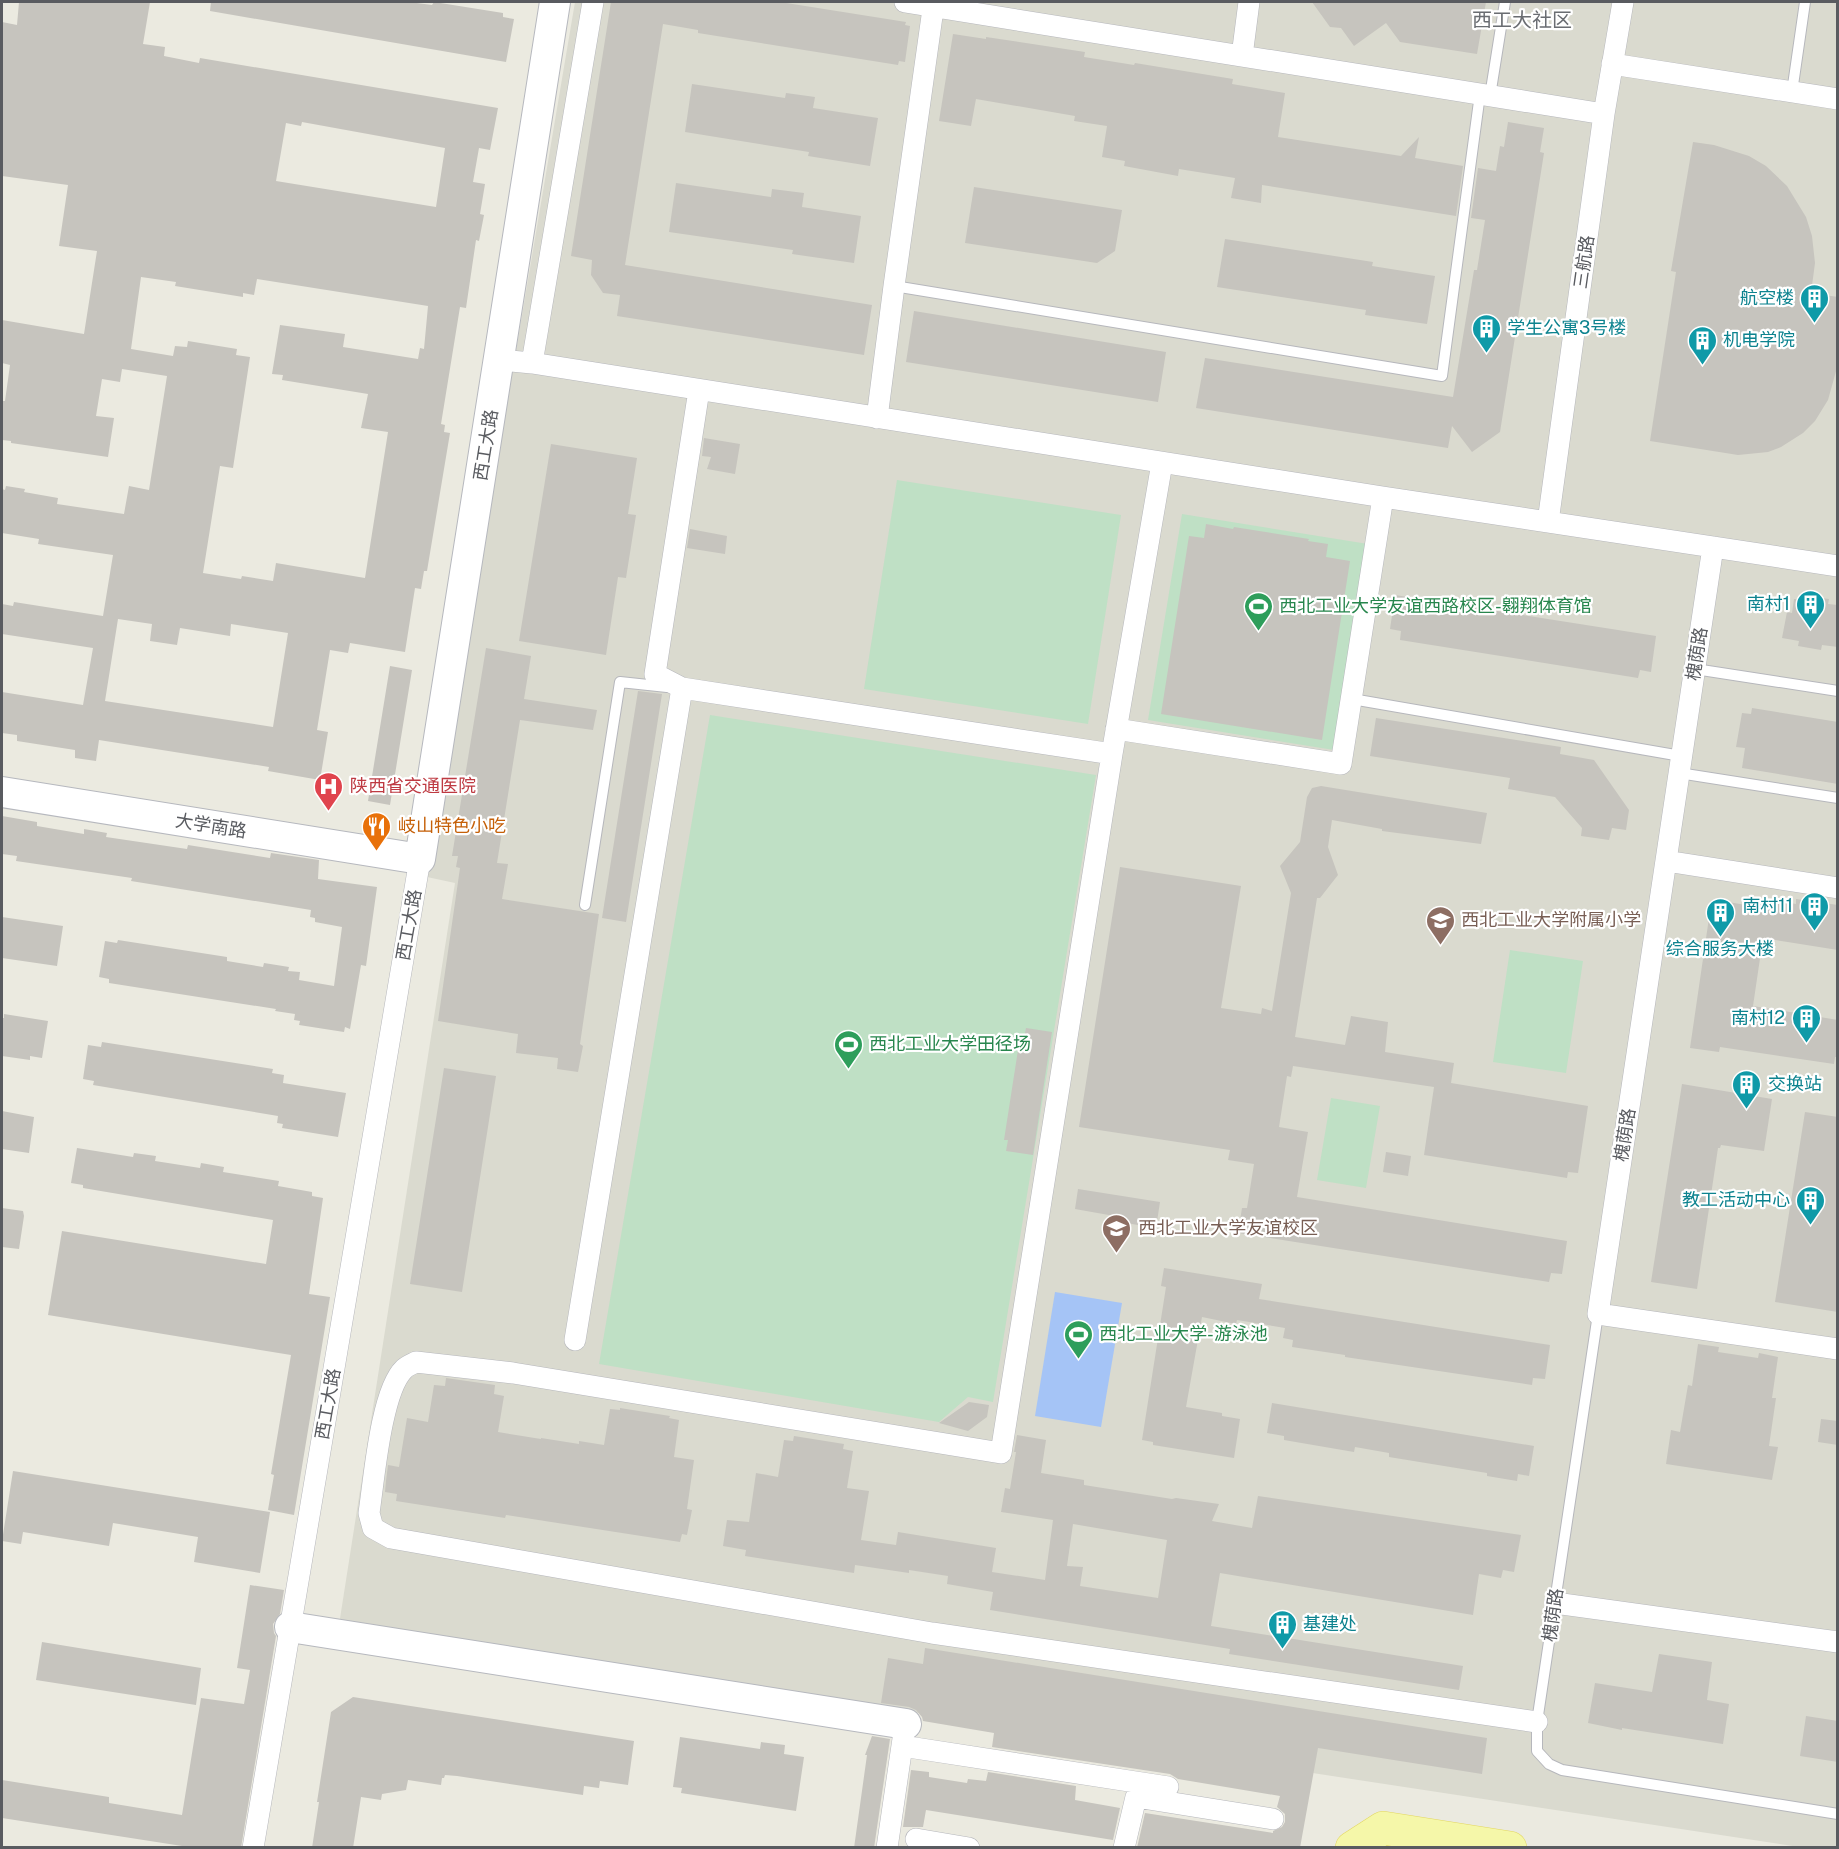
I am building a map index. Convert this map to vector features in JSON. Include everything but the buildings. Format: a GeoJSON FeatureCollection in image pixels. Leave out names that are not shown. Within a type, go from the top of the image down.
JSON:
{"type":"FeatureCollection","features":[{"type":"Feature","properties":{"kind":"main road"},"geometry":{"type":"LineString","coordinates":[[1352,1848],[1383,1828],[1510,1848]]}},
{"type":"Feature","properties":{"kind":"street","name":"西工大路"},"geometry":{"type":"LineString","coordinates":[[253,1848],[420,859],[555,2]]}},
{"type":"Feature","properties":{"kind":"street"},"geometry":{"type":"LineString","coordinates":[[532,363],[593,2]]}},
{"type":"Feature","properties":{"kind":"street"},"geometry":{"type":"LineString","coordinates":[[905,2],[934,4],[1604,114]]}},
{"type":"Feature","properties":{"kind":"street"},"geometry":{"type":"LineString","coordinates":[[1242,56],[1249,2]]}},
{"type":"Feature","properties":{"kind":"street","name":"三航路"},"geometry":{"type":"LineString","coordinates":[[1548,522],[1604,114],[1623,2]]}},
{"type":"Feature","properties":{"kind":"street"},"geometry":{"type":"LineString","coordinates":[[877,418],[934,4]]}},
{"type":"Feature","properties":{"kind":"street"},"geometry":{"type":"LineString","coordinates":[[1612,64],[1838,99]]}},
{"type":"Feature","properties":{"kind":"street"},"geometry":{"type":"LineString","coordinates":[[499,360],[532,363],[1162,463],[1838,566]]}},
{"type":"Feature","properties":{"kind":"street"},"geometry":{"type":"LineString","coordinates":[[699,390],[655,674],[682,688],[1112,754]]}},
{"type":"Feature","properties":{"kind":"street"},"geometry":{"type":"LineString","coordinates":[[1162,463],[1116,729],[1001,1453],[513,1373],[416,1362],[404,1369],[395,1383],[385,1410],[369,1513],[373,1528],[391,1538],[932,1633],[1537,1722]]}},
{"type":"Feature","properties":{"kind":"street"},"geometry":{"type":"LineString","coordinates":[[1116,729],[1341,764],[1383,497]]}},
{"type":"Feature","properties":{"kind":"street","name":"槐荫路"},"geometry":{"type":"LineString","coordinates":[[1598,1314],[1713,547]]}},
{"type":"Feature","properties":{"kind":"street"},"geometry":{"type":"LineString","coordinates":[[575,1340],[682,688]]}},
{"type":"Feature","properties":{"kind":"street","name":"大学南路"},"geometry":{"type":"LineString","coordinates":[[2,792],[420,859]]}},
{"type":"Feature","properties":{"kind":"street"},"geometry":{"type":"LineString","coordinates":[[1666,861],[1838,888]]}},
{"type":"Feature","properties":{"kind":"street"},"geometry":{"type":"LineString","coordinates":[[1598,1314],[1838,1349]]}},
{"type":"Feature","properties":{"kind":"street"},"geometry":{"type":"LineString","coordinates":[[1555,1602],[1838,1642]]}},
{"type":"Feature","properties":{"kind":"street"},"geometry":{"type":"LineString","coordinates":[[290,1627],[904,1735],[1167,1787]]}},
{"type":"Feature","properties":{"kind":"street"},"geometry":{"type":"LineString","coordinates":[[886,1848],[904,1735]]}},
{"type":"Feature","properties":{"kind":"street"},"geometry":{"type":"LineString","coordinates":[[1124,1848],[1136,1797],[1273,1819]]}},
{"type":"Feature","properties":{"kind":"street"},"geometry":{"type":"LineString","coordinates":[[915,1839],[969,1848]]}},
{"type":"Feature","properties":{"kind":"lane"},"geometry":{"type":"LineString","coordinates":[[894,286],[1442,376],[1485,95],[1504,2]]}},
{"type":"Feature","properties":{"kind":"lane"},"geometry":{"type":"LineString","coordinates":[[1792,92],[1805,2]]}},
{"type":"Feature","properties":{"kind":"lane"},"geometry":{"type":"LineString","coordinates":[[1695,669],[1838,691]]}},
{"type":"Feature","properties":{"kind":"lane"},"geometry":{"type":"LineString","coordinates":[[585,905],[620,682],[682,688]]}},
{"type":"Feature","properties":{"kind":"lane"},"geometry":{"type":"LineString","coordinates":[[1352,699],[1838,798]]}},
{"type":"Feature","properties":{"kind":"lane","name":"槐荫路"},"geometry":{"type":"LineString","coordinates":[[1598,1314],[1537,1722],[1537,1751],[1549,1764],[1562,1770],[1838,1814]]}},
{"type":"Feature","properties":{"kind":"shaded area","name":"西北工业大学友谊校区"},"geometry":{"type":"Polygon","coordinates":[[[575,2],[1837,2],[1837,1847],[1799,1847],[339,1625],[455,883],[427,877],[575,2]]]}},
{"type":"Feature","properties":{"kind":"green space"},"geometry":{"type":"Polygon","coordinates":[[[897,480],[1121,515],[1088,724],[864,689],[897,480]]]}},
{"type":"Feature","properties":{"kind":"green space","name":"西北工业大学友谊西路校区-翱翔体育馆"},"geometry":{"type":"Polygon","coordinates":[[[1182,514],[1368,544],[1334,750],[1148,720],[1182,514]]]}},
{"type":"Feature","properties":{"kind":"green space","name":"西北工业大学田径场"},"geometry":{"type":"Polygon","coordinates":[[[710,715],[1096,775],[993,1402],[968,1397],[939,1422],[599,1364],[710,715]]]}},
{"type":"Feature","properties":{"kind":"green space"},"geometry":{"type":"Polygon","coordinates":[[[1510,950],[1583,961],[1566,1073],[1493,1062],[1510,950]]]}},
{"type":"Feature","properties":{"kind":"green space"},"geometry":{"type":"Polygon","coordinates":[[[1331,1098],[1380,1106],[1366,1188],[1317,1180],[1331,1098]]]}},
{"type":"Feature","properties":{"kind":"water","name":"西北工业大学-游泳池"},"geometry":{"type":"Polygon","coordinates":[[[1055,1292],[1122,1303],[1101,1427],[1035,1416],[1055,1292]]]}},
{"type":"Feature","properties":{"kind":"place","name":"航空楼"},"geometry":{"type":"Point","coordinates":[1815,324]}},
{"type":"Feature","properties":{"kind":"place","name":"学生公寓3号楼"},"geometry":{"type":"Point","coordinates":[1486,354]}},
{"type":"Feature","properties":{"kind":"place","name":"机电学院"},"geometry":{"type":"Point","coordinates":[1702,366]}},
{"type":"Feature","properties":{"kind":"place","name":"南村1"},"geometry":{"type":"Point","coordinates":[1811,630]}},
{"type":"Feature","properties":{"kind":"place","name":"西北工业大学友谊西路校区-翱翔体育馆"},"geometry":{"type":"Point","coordinates":[1258,632]}},
{"type":"Feature","properties":{"kind":"place","name":"陕西省交通医院"},"geometry":{"type":"Point","coordinates":[329,812]}},
{"type":"Feature","properties":{"kind":"place","name":"岐山特色小吃"},"geometry":{"type":"Point","coordinates":[377,852]}},
{"type":"Feature","properties":{"kind":"place","name":"南村11"},"geometry":{"type":"Point","coordinates":[1814,932]}},
{"type":"Feature","properties":{"kind":"place","name":"综合服务大楼"},"geometry":{"type":"Point","coordinates":[1720,938]}},
{"type":"Feature","properties":{"kind":"place","name":"西北工业大学附属小学"},"geometry":{"type":"Point","coordinates":[1440,946]}},
{"type":"Feature","properties":{"kind":"place","name":"南村12"},"geometry":{"type":"Point","coordinates":[1806,1044]}},
{"type":"Feature","properties":{"kind":"place","name":"西北工业大学田径场"},"geometry":{"type":"Point","coordinates":[848,1070]}},
{"type":"Feature","properties":{"kind":"place","name":"交换站"},"geometry":{"type":"Point","coordinates":[1747,1110]}},
{"type":"Feature","properties":{"kind":"place","name":"教工活动中心"},"geometry":{"type":"Point","coordinates":[1811,1226]}},
{"type":"Feature","properties":{"kind":"place","name":"西北工业大学友谊校区"},"geometry":{"type":"Point","coordinates":[1117,1254]}},
{"type":"Feature","properties":{"kind":"place","name":"西北工业大学-游泳池"},"geometry":{"type":"Point","coordinates":[1078,1360]}},
{"type":"Feature","properties":{"kind":"place","name":"基建处"},"geometry":{"type":"Point","coordinates":[1282,1650]}},
{"type":"Feature","properties":{"kind":"district","name":"西工大社区"},"geometry":{"type":"Point","coordinates":[1522,20]}}]}
